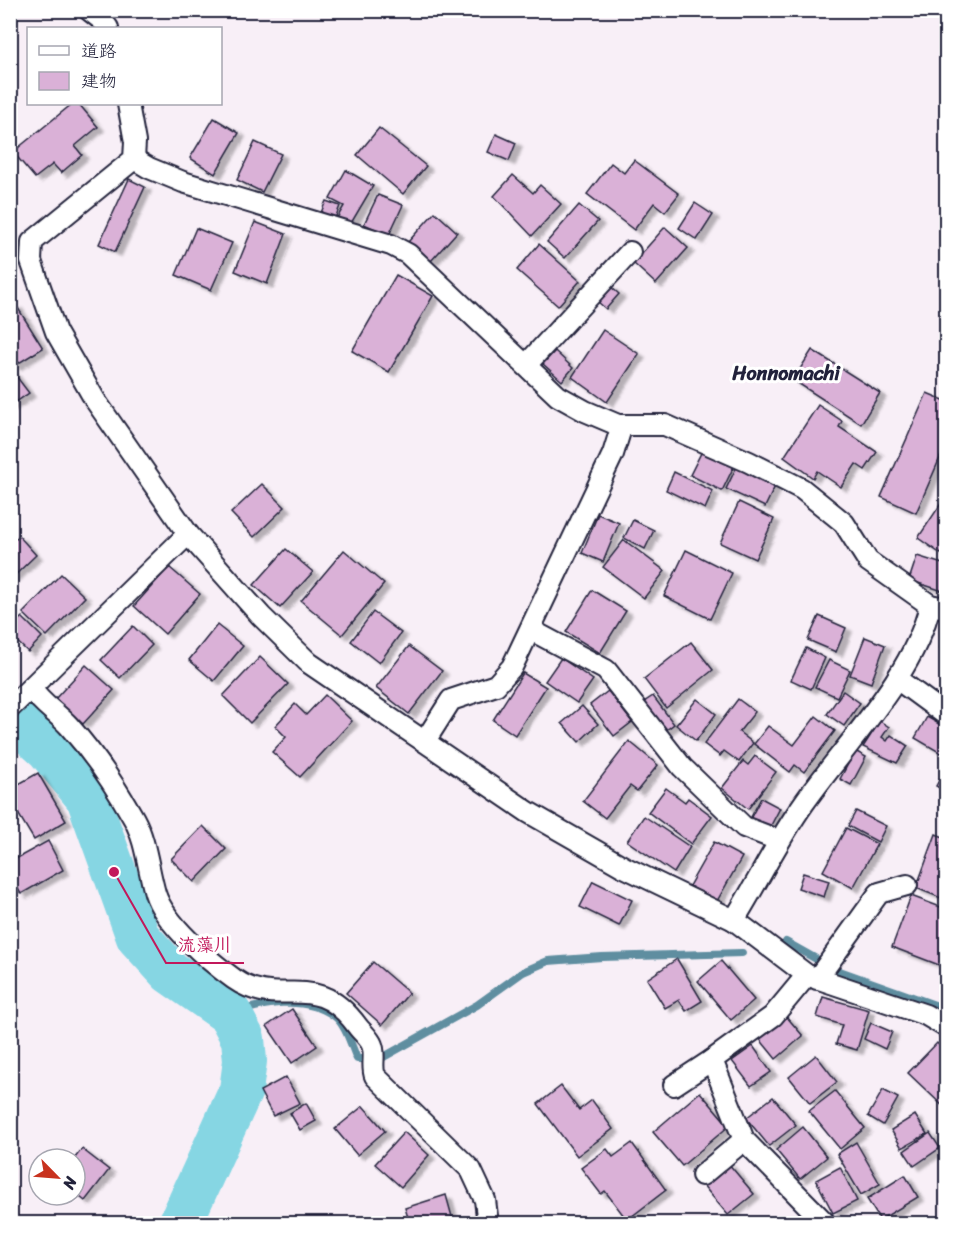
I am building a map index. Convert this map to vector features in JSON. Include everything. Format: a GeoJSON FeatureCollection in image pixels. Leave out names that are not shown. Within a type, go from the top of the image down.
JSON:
{"type":"FeatureCollection","features":[{"type":"Feature","properties":{"kind":"street"},"geometry":{"type":"LineString","coordinates":[[89,10],[107,27]]}},
{"type":"Feature","properties":{"kind":"street"},"geometry":{"type":"LineString","coordinates":[[128,105],[135,142],[134,159],[32,242],[31,261],[56,332],[95,400],[188,534],[261,616],[309,663],[528,812],[624,867],[734,921],[819,971],[926,1015],[946,1027]]}},
{"type":"Feature","properties":{"kind":"street"},"geometry":{"type":"LineString","coordinates":[[134,159],[183,182],[391,245],[408,254],[527,364],[558,396],[585,411],[622,425],[665,425],[749,462],[802,489],[844,523],[868,561],[938,607],[927,617],[897,679],[778,840],[734,921]]}},
{"type":"Feature","properties":{"kind":"street"},"geometry":{"type":"LineString","coordinates":[[527,364],[630,252]]}},
{"type":"Feature","properties":{"kind":"street"},"geometry":{"type":"LineString","coordinates":[[425,741],[451,700],[496,685],[512,667],[613,454],[622,425]]}},
{"type":"Feature","properties":{"kind":"street"},"geometry":{"type":"LineString","coordinates":[[21,697],[188,534]]}},
{"type":"Feature","properties":{"kind":"street"},"geometry":{"type":"LineString","coordinates":[[531,630],[606,670],[682,767],[744,827],[778,840]]}},
{"type":"Feature","properties":{"kind":"street"},"geometry":{"type":"LineString","coordinates":[[897,679],[946,715]]}},
{"type":"Feature","properties":{"kind":"street"},"geometry":{"type":"LineString","coordinates":[[21,697],[40,702],[65,721],[83,741],[135,820],[156,896],[171,920],[214,965],[248,988],[265,992],[312,992],[332,999],[347,1011],[373,1045],[375,1076],[471,1170],[484,1200],[488,1224]]}},
{"type":"Feature","properties":{"kind":"street"},"geometry":{"type":"LineString","coordinates":[[674,1084],[773,1016],[819,971],[879,893],[907,885]]}},
{"type":"Feature","properties":{"kind":"street"},"geometry":{"type":"LineString","coordinates":[[712,1060],[744,1140],[826,1224]]}},
{"type":"Feature","properties":{"kind":"street"},"geometry":{"type":"LineString","coordinates":[[702,1175],[744,1140]]}},
{"type":"Feature","properties":{"kind":"building"},"geometry":{"type":"Polygon","coordinates":[[[71,105],[80,105],[98,127],[75,146],[82,155],[61,173],[53,164],[35,178],[13,152],[71,105]]]}},
{"type":"Feature","properties":{"kind":"building"},"geometry":{"type":"Polygon","coordinates":[[[214,118],[239,133],[215,174],[190,158],[214,118]]]}},
{"type":"Feature","properties":{"kind":"building"},"geometry":{"type":"Polygon","coordinates":[[[379,128],[426,166],[403,194],[357,155],[379,128]]]}},
{"type":"Feature","properties":{"kind":"building"},"geometry":{"type":"Polygon","coordinates":[[[496,134],[516,143],[509,161],[488,152],[496,134]]]}},
{"type":"Feature","properties":{"kind":"building"},"geometry":{"type":"Polygon","coordinates":[[[255,142],[281,154],[262,192],[237,180],[255,142]]]}},
{"type":"Feature","properties":{"kind":"building"},"geometry":{"type":"Polygon","coordinates":[[[634,160],[679,194],[665,212],[654,203],[634,230],[587,194],[611,163],[624,173],[634,160]]]}},
{"type":"Feature","properties":{"kind":"building"},"geometry":{"type":"Polygon","coordinates":[[[346,170],[373,186],[350,225],[337,218],[344,206],[330,199],[346,170]]]}},
{"type":"Feature","properties":{"kind":"building"},"geometry":{"type":"Polygon","coordinates":[[[513,175],[533,193],[540,185],[561,204],[532,236],[494,196],[513,175]]]}},
{"type":"Feature","properties":{"kind":"building"},"geometry":{"type":"Polygon","coordinates":[[[129,179],[145,187],[115,252],[99,244],[129,179]]]}},
{"type":"Feature","properties":{"kind":"building"},"geometry":{"type":"Polygon","coordinates":[[[378,195],[403,205],[389,235],[364,224],[378,195]]]}},
{"type":"Feature","properties":{"kind":"building"},"geometry":{"type":"Polygon","coordinates":[[[326,201],[340,206],[334,221],[320,215],[326,201]]]}},
{"type":"Feature","properties":{"kind":"building"},"geometry":{"type":"Polygon","coordinates":[[[695,203],[713,215],[697,240],[679,228],[695,203]]]}},
{"type":"Feature","properties":{"kind":"building"},"geometry":{"type":"Polygon","coordinates":[[[579,205],[598,221],[565,258],[547,242],[579,205]]]}},
{"type":"Feature","properties":{"kind":"building"},"geometry":{"type":"Polygon","coordinates":[[[435,212],[457,232],[431,261],[408,242],[435,212]]]}},
{"type":"Feature","properties":{"kind":"building"},"geometry":{"type":"Polygon","coordinates":[[[255,222],[286,234],[267,284],[235,271],[255,222]]]}},
{"type":"Feature","properties":{"kind":"building"},"geometry":{"type":"Polygon","coordinates":[[[665,227],[688,248],[656,284],[633,263],[665,227]]]}},
{"type":"Feature","properties":{"kind":"building"},"geometry":{"type":"Polygon","coordinates":[[[196,228],[232,243],[211,290],[176,275],[196,228]]]}},
{"type":"Feature","properties":{"kind":"building"},"geometry":{"type":"Polygon","coordinates":[[[539,244],[580,281],[558,306],[517,270],[539,244]]]}},
{"type":"Feature","properties":{"kind":"building"},"geometry":{"type":"Polygon","coordinates":[[[396,275],[433,296],[389,372],[352,351],[396,275]]]}},
{"type":"Feature","properties":{"kind":"building"},"geometry":{"type":"Polygon","coordinates":[[[610,286],[619,294],[606,309],[598,302],[610,286]]]}},
{"type":"Feature","properties":{"kind":"building"},"geometry":{"type":"Polygon","coordinates":[[[16,305],[43,348],[14,366],[10,360],[10,308],[16,305]]]}},
{"type":"Feature","properties":{"kind":"building"},"geometry":{"type":"Polygon","coordinates":[[[603,330],[639,354],[607,402],[572,377],[603,330]]]}},
{"type":"Feature","properties":{"kind":"building"},"geometry":{"type":"Polygon","coordinates":[[[812,350],[880,393],[861,424],[793,380],[812,350]]]}},
{"type":"Feature","properties":{"kind":"building"},"geometry":{"type":"Polygon","coordinates":[[[555,351],[573,368],[562,381],[543,364],[555,351]]]}},
{"type":"Feature","properties":{"kind":"building"},"geometry":{"type":"Polygon","coordinates":[[[10,368],[29,393],[10,406],[10,368]]]}},
{"type":"Feature","properties":{"kind":"building"},"geometry":{"type":"Polygon","coordinates":[[[927,393],[946,401],[946,444],[916,513],[881,497],[927,393]]]}},
{"type":"Feature","properties":{"kind":"building"},"geometry":{"type":"Polygon","coordinates":[[[818,405],[842,421],[839,427],[877,452],[865,470],[856,464],[841,487],[817,471],[813,478],[784,457],[818,405]]]}},
{"type":"Feature","properties":{"kind":"building"},"geometry":{"type":"Polygon","coordinates":[[[703,449],[735,464],[722,491],[690,475],[703,449]]]}},
{"type":"Feature","properties":{"kind":"building"},"geometry":{"type":"Polygon","coordinates":[[[738,464],[777,482],[765,507],[726,489],[738,464]]]}},
{"type":"Feature","properties":{"kind":"building"},"geometry":{"type":"Polygon","coordinates":[[[674,472],[713,491],[705,509],[666,490],[674,472]]]}},
{"type":"Feature","properties":{"kind":"building"},"geometry":{"type":"Polygon","coordinates":[[[262,484],[285,507],[254,537],[231,513],[262,484]]]}},
{"type":"Feature","properties":{"kind":"building"},"geometry":{"type":"Polygon","coordinates":[[[739,502],[774,519],[755,559],[720,543],[739,502]]]}},
{"type":"Feature","properties":{"kind":"building"},"geometry":{"type":"Polygon","coordinates":[[[942,502],[946,505],[946,547],[941,554],[918,538],[942,502]]]}},
{"type":"Feature","properties":{"kind":"building"},"geometry":{"type":"Polygon","coordinates":[[[598,514],[619,523],[603,562],[582,553],[598,514]]]}},
{"type":"Feature","properties":{"kind":"building"},"geometry":{"type":"Polygon","coordinates":[[[633,520],[654,530],[645,549],[624,538],[633,520]]]}},
{"type":"Feature","properties":{"kind":"building"},"geometry":{"type":"Polygon","coordinates":[[[10,533],[16,539],[19,536],[36,555],[10,580],[10,533]]]}},
{"type":"Feature","properties":{"kind":"building"},"geometry":{"type":"Polygon","coordinates":[[[624,540],[665,571],[644,598],[603,567],[624,540]]]}},
{"type":"Feature","properties":{"kind":"building"},"geometry":{"type":"Polygon","coordinates":[[[286,549],[313,572],[280,608],[254,585],[286,549]]]}},
{"type":"Feature","properties":{"kind":"building"},"geometry":{"type":"Polygon","coordinates":[[[344,550],[384,584],[342,635],[301,601],[344,550]]]}},
{"type":"Feature","properties":{"kind":"building"},"geometry":{"type":"Polygon","coordinates":[[[686,550],[732,573],[710,619],[664,596],[686,550]]]}},
{"type":"Feature","properties":{"kind":"building"},"geometry":{"type":"Polygon","coordinates":[[[917,556],[946,565],[946,592],[909,580],[917,556]]]}},
{"type":"Feature","properties":{"kind":"building"},"geometry":{"type":"Polygon","coordinates":[[[169,567],[200,594],[165,634],[134,606],[169,567]]]}},
{"type":"Feature","properties":{"kind":"building"},"geometry":{"type":"Polygon","coordinates":[[[61,574],[85,597],[47,636],[23,613],[61,574]]]}},
{"type":"Feature","properties":{"kind":"building"},"geometry":{"type":"Polygon","coordinates":[[[592,590],[626,611],[600,653],[566,632],[592,590]]]}},
{"type":"Feature","properties":{"kind":"building"},"geometry":{"type":"Polygon","coordinates":[[[373,612],[401,633],[379,663],[351,641],[373,612]]]}},
{"type":"Feature","properties":{"kind":"building"},"geometry":{"type":"Polygon","coordinates":[[[819,616],[846,628],[836,652],[808,640],[819,616]]]}},
{"type":"Feature","properties":{"kind":"building"},"geometry":{"type":"Polygon","coordinates":[[[22,617],[42,637],[28,652],[10,635],[10,628],[22,617]]]}},
{"type":"Feature","properties":{"kind":"building"},"geometry":{"type":"Polygon","coordinates":[[[217,625],[243,646],[214,681],[189,660],[217,625]]]}},
{"type":"Feature","properties":{"kind":"building"},"geometry":{"type":"Polygon","coordinates":[[[133,626],[152,645],[120,678],[101,660],[133,626]]]}},
{"type":"Feature","properties":{"kind":"building"},"geometry":{"type":"Polygon","coordinates":[[[946,632],[946,651],[940,648],[946,632]]]}},
{"type":"Feature","properties":{"kind":"building"},"geometry":{"type":"Polygon","coordinates":[[[865,637],[885,645],[871,683],[850,675],[865,637]]]}},
{"type":"Feature","properties":{"kind":"building"},"geometry":{"type":"Polygon","coordinates":[[[691,642],[713,670],[666,708],[644,679],[691,642]]]}},
{"type":"Feature","properties":{"kind":"building"},"geometry":{"type":"Polygon","coordinates":[[[409,646],[442,671],[409,714],[376,688],[409,646]]]}},
{"type":"Feature","properties":{"kind":"building"},"geometry":{"type":"Polygon","coordinates":[[[806,648],[825,658],[811,689],[791,680],[806,648]]]}},
{"type":"Feature","properties":{"kind":"building"},"geometry":{"type":"Polygon","coordinates":[[[260,657],[288,684],[250,723],[223,696],[260,657]]]}},
{"type":"Feature","properties":{"kind":"building"},"geometry":{"type":"Polygon","coordinates":[[[561,658],[593,680],[577,703],[545,681],[561,658]]]}},
{"type":"Feature","properties":{"kind":"building"},"geometry":{"type":"Polygon","coordinates":[[[829,660],[850,670],[837,697],[815,687],[829,660]]]}},
{"type":"Feature","properties":{"kind":"building"},"geometry":{"type":"Polygon","coordinates":[[[86,665],[114,690],[83,724],[55,699],[86,665]]]}},
{"type":"Feature","properties":{"kind":"building"},"geometry":{"type":"Polygon","coordinates":[[[523,673],[546,687],[515,735],[493,720],[523,673]]]}},
{"type":"Feature","properties":{"kind":"building"},"geometry":{"type":"Polygon","coordinates":[[[608,691],[632,722],[614,736],[590,705],[608,691]]]}},
{"type":"Feature","properties":{"kind":"building"},"geometry":{"type":"Polygon","coordinates":[[[843,691],[860,703],[844,726],[827,714],[843,691]]]}},
{"type":"Feature","properties":{"kind":"building"},"geometry":{"type":"Polygon","coordinates":[[[325,695],[352,721],[300,777],[272,752],[286,737],[275,726],[295,704],[306,715],[325,695]]]}},
{"type":"Feature","properties":{"kind":"building"},"geometry":{"type":"Polygon","coordinates":[[[653,696],[674,724],[665,731],[644,702],[653,696]]]}},
{"type":"Feature","properties":{"kind":"building"},"geometry":{"type":"Polygon","coordinates":[[[697,699],[716,714],[696,741],[676,725],[697,699]]]}},
{"type":"Feature","properties":{"kind":"building"},"geometry":{"type":"Polygon","coordinates":[[[738,699],[755,712],[739,732],[753,743],[739,762],[724,751],[720,756],[704,744],[738,699]]]}},
{"type":"Feature","properties":{"kind":"building"},"geometry":{"type":"Polygon","coordinates":[[[582,706],[598,724],[579,742],[562,723],[582,706]]]}},
{"type":"Feature","properties":{"kind":"building"},"geometry":{"type":"Polygon","coordinates":[[[816,716],[835,731],[804,772],[795,765],[790,772],[754,744],[768,726],[794,745],[816,716]]]}},
{"type":"Feature","properties":{"kind":"building"},"geometry":{"type":"Polygon","coordinates":[[[927,717],[946,728],[946,756],[915,738],[927,717]]]}},
{"type":"Feature","properties":{"kind":"building"},"geometry":{"type":"Polygon","coordinates":[[[880,721],[889,727],[882,737],[887,741],[891,735],[908,746],[897,763],[863,747],[880,721]]]}},
{"type":"Feature","properties":{"kind":"building"},"geometry":{"type":"Polygon","coordinates":[[[629,741],[658,765],[637,791],[630,786],[605,818],[583,801],[629,741]]]}},
{"type":"Feature","properties":{"kind":"building"},"geometry":{"type":"Polygon","coordinates":[[[855,751],[866,757],[851,785],[840,779],[855,751]]]}},
{"type":"Feature","properties":{"kind":"building"},"geometry":{"type":"Polygon","coordinates":[[[755,756],[776,772],[748,809],[722,788],[743,761],[748,765],[755,756]]]}},
{"type":"Feature","properties":{"kind":"building"},"geometry":{"type":"Polygon","coordinates":[[[946,768],[946,792],[936,786],[946,768]]]}},
{"type":"Feature","properties":{"kind":"building"},"geometry":{"type":"Polygon","coordinates":[[[38,773],[66,821],[34,840],[10,800],[10,789],[38,773]]]}},
{"type":"Feature","properties":{"kind":"building"},"geometry":{"type":"Polygon","coordinates":[[[666,788],[685,802],[688,798],[712,816],[691,844],[648,812],[666,788]]]}},
{"type":"Feature","properties":{"kind":"building"},"geometry":{"type":"Polygon","coordinates":[[[761,798],[780,808],[768,831],[749,821],[761,798]]]}},
{"type":"Feature","properties":{"kind":"building"},"geometry":{"type":"Polygon","coordinates":[[[856,811],[886,826],[878,842],[848,826],[856,811]]]}},
{"type":"Feature","properties":{"kind":"building"},"geometry":{"type":"Polygon","coordinates":[[[644,816],[690,847],[674,873],[627,841],[644,816]]]}},
{"type":"Feature","properties":{"kind":"building"},"geometry":{"type":"Polygon","coordinates":[[[203,826],[226,849],[194,882],[171,859],[203,826]]]}},
{"type":"Feature","properties":{"kind":"building"},"geometry":{"type":"Polygon","coordinates":[[[846,828],[877,844],[853,888],[823,871],[846,828]]]}},
{"type":"Feature","properties":{"kind":"building"},"geometry":{"type":"Polygon","coordinates":[[[936,834],[946,838],[946,900],[916,888],[936,834]]]}},
{"type":"Feature","properties":{"kind":"building"},"geometry":{"type":"Polygon","coordinates":[[[48,841],[63,870],[21,894],[10,876],[10,862],[48,841]]]}},
{"type":"Feature","properties":{"kind":"building"},"geometry":{"type":"Polygon","coordinates":[[[714,842],[742,857],[717,901],[689,886],[714,842]]]}},
{"type":"Feature","properties":{"kind":"building"},"geometry":{"type":"Polygon","coordinates":[[[803,873],[829,881],[824,897],[798,888],[803,873]]]}},
{"type":"Feature","properties":{"kind":"building"},"geometry":{"type":"Polygon","coordinates":[[[593,881],[632,900],[619,926],[580,907],[593,881]]]}},
{"type":"Feature","properties":{"kind":"building"},"geometry":{"type":"Polygon","coordinates":[[[911,896],[946,909],[946,944],[939,965],[892,947],[911,896]]]}},
{"type":"Feature","properties":{"kind":"building"},"geometry":{"type":"Polygon","coordinates":[[[677,959],[702,1001],[686,1011],[679,1000],[665,1008],[647,979],[677,959]]]}},
{"type":"Feature","properties":{"kind":"building"},"geometry":{"type":"Polygon","coordinates":[[[721,961],[754,1000],[731,1020],[698,981],[721,961]]]}},
{"type":"Feature","properties":{"kind":"building"},"geometry":{"type":"Polygon","coordinates":[[[373,962],[409,993],[382,1025],[346,993],[373,962]]]}},
{"type":"Feature","properties":{"kind":"building"},"geometry":{"type":"Polygon","coordinates":[[[823,997],[869,1010],[857,1050],[836,1044],[842,1025],[817,1017],[823,997]]]}},
{"type":"Feature","properties":{"kind":"building"},"geometry":{"type":"Polygon","coordinates":[[[292,1009],[317,1046],[292,1063],[267,1026],[292,1009]]]}},
{"type":"Feature","properties":{"kind":"building"},"geometry":{"type":"Polygon","coordinates":[[[786,1016],[803,1036],[776,1059],[759,1038],[786,1016]]]}},
{"type":"Feature","properties":{"kind":"building"},"geometry":{"type":"Polygon","coordinates":[[[871,1023],[892,1032],[885,1049],[864,1039],[871,1023]]]}},
{"type":"Feature","properties":{"kind":"building"},"geometry":{"type":"Polygon","coordinates":[[[937,1043],[946,1052],[946,1109],[908,1073],[937,1043]]]}},
{"type":"Feature","properties":{"kind":"building"},"geometry":{"type":"Polygon","coordinates":[[[753,1046],[771,1072],[751,1086],[732,1061],[753,1046]]]}},
{"type":"Feature","properties":{"kind":"building"},"geometry":{"type":"Polygon","coordinates":[[[816,1055],[837,1082],[810,1103],[789,1077],[816,1055]]]}},
{"type":"Feature","properties":{"kind":"building"},"geometry":{"type":"Polygon","coordinates":[[[286,1077],[300,1103],[273,1116],[260,1091],[286,1077]]]}},
{"type":"Feature","properties":{"kind":"building"},"geometry":{"type":"Polygon","coordinates":[[[561,1086],[579,1110],[592,1100],[613,1129],[577,1156],[538,1104],[561,1086]]]}},
{"type":"Feature","properties":{"kind":"building"},"geometry":{"type":"Polygon","coordinates":[[[883,1090],[898,1098],[883,1125],[868,1116],[883,1090]]]}},
{"type":"Feature","properties":{"kind":"building"},"geometry":{"type":"Polygon","coordinates":[[[835,1091],[865,1128],[840,1149],[809,1111],[835,1091]]]}},
{"type":"Feature","properties":{"kind":"building"},"geometry":{"type":"Polygon","coordinates":[[[700,1092],[729,1126],[682,1166],[653,1132],[700,1092]]]}},
{"type":"Feature","properties":{"kind":"building"},"geometry":{"type":"Polygon","coordinates":[[[773,1097],[796,1125],[769,1146],[746,1118],[773,1097]]]}},
{"type":"Feature","properties":{"kind":"building"},"geometry":{"type":"Polygon","coordinates":[[[306,1103],[316,1121],[300,1130],[290,1113],[306,1103]]]}},
{"type":"Feature","properties":{"kind":"building"},"geometry":{"type":"Polygon","coordinates":[[[363,1106],[385,1131],[357,1155],[335,1129],[363,1106]]]}},
{"type":"Feature","properties":{"kind":"building"},"geometry":{"type":"Polygon","coordinates":[[[915,1115],[927,1134],[902,1148],[891,1130],[915,1115]]]}},
{"type":"Feature","properties":{"kind":"building"},"geometry":{"type":"Polygon","coordinates":[[[803,1127],[827,1157],[800,1179],[776,1150],[803,1127]]]}},
{"type":"Feature","properties":{"kind":"building"},"geometry":{"type":"Polygon","coordinates":[[[404,1132],[429,1155],[401,1187],[375,1164],[404,1132]]]}},
{"type":"Feature","properties":{"kind":"building"},"geometry":{"type":"Polygon","coordinates":[[[930,1133],[940,1148],[914,1166],[904,1151],[930,1133]]]}},
{"type":"Feature","properties":{"kind":"building"},"geometry":{"type":"Polygon","coordinates":[[[856,1142],[880,1184],[861,1195],[837,1154],[856,1142]]]}},
{"type":"Feature","properties":{"kind":"building"},"geometry":{"type":"Polygon","coordinates":[[[632,1143],[666,1190],[627,1220],[605,1191],[601,1194],[581,1168],[607,1149],[613,1157],[632,1143]]]}},
{"type":"Feature","properties":{"kind":"building"},"geometry":{"type":"Polygon","coordinates":[[[87,1153],[109,1170],[87,1198],[87,1153]]]}},
{"type":"Feature","properties":{"kind":"building"},"geometry":{"type":"Polygon","coordinates":[[[728,1163],[754,1194],[728,1215],[702,1184],[728,1163]]]}},
{"type":"Feature","properties":{"kind":"building"},"geometry":{"type":"Polygon","coordinates":[[[840,1167],[857,1201],[833,1213],[816,1180],[840,1167]]]}},
{"type":"Feature","properties":{"kind":"building"},"geometry":{"type":"Polygon","coordinates":[[[905,1175],[918,1197],[880,1220],[867,1199],[905,1175]]]}},
{"type":"Feature","properties":{"kind":"building"},"geometry":{"type":"Polygon","coordinates":[[[446,1195],[454,1224],[410,1224],[405,1208],[446,1195]]]}},
{"type":"Feature","properties":{"kind":"waterway"},"geometry":{"type":"LineString","coordinates":[[10,715],[48,749],[88,798],[138,937],[170,972],[230,1014],[243,1039],[245,1061],[241,1090],[180,1224]]}},
{"type":"Feature","properties":{"kind":"waterway"},"geometry":{"type":"LineString","coordinates":[[786,942],[834,969],[946,1009]]}},
{"type":"Feature","properties":{"kind":"waterway"},"geometry":{"type":"LineString","coordinates":[[230,1014],[268,1004],[309,1005],[338,1019],[348,1035],[357,1059],[380,1059],[477,1005],[523,972],[548,961],[742,953]]}},
{"type":"Feature","properties":{"kind":"place","name":"流藻川"},"geometry":{"type":"Point","coordinates":[114,872]}},
{"type":"Feature","properties":{"kind":"district","name":"Honnomachi"},"geometry":{"type":"Point","coordinates":[786,373]}}]}
